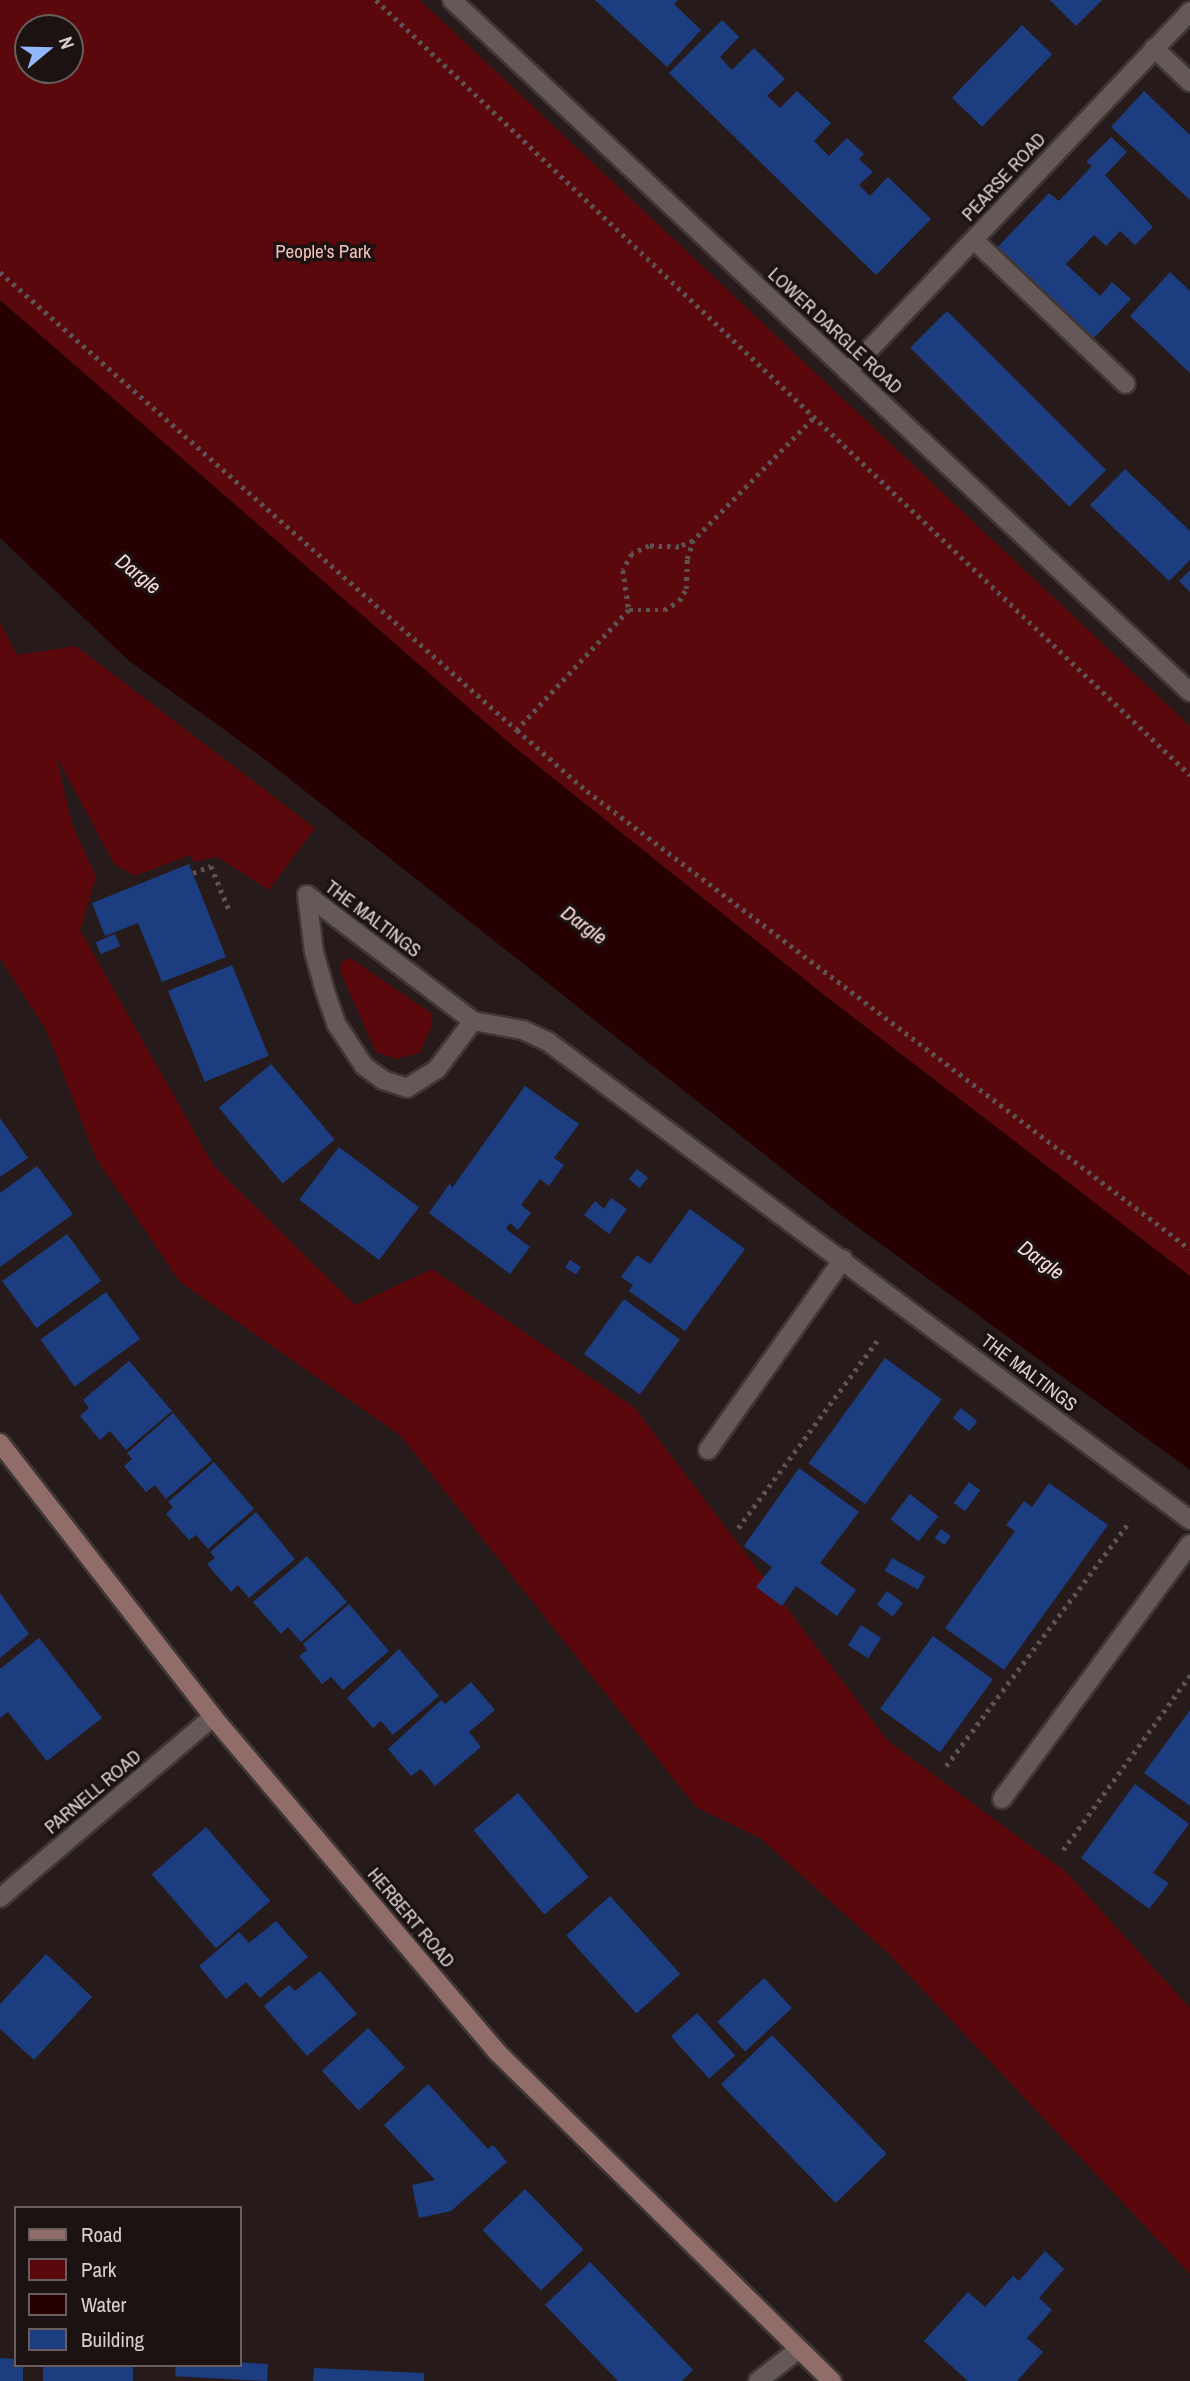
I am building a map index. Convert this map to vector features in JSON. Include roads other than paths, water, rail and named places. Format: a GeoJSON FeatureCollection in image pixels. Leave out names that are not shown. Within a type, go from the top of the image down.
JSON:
{"type":"FeatureCollection","features":[{"type":"Feature","properties":{"kind":"street","name":"LOWER DARGLE ROAD"},"geometry":{"type":"LineString","coordinates":[[452,0],[1190,692]]}},
{"type":"Feature","properties":{"kind":"street","name":"PEARSE ROAD"},"geometry":{"type":"LineString","coordinates":[[848,372],[1190,11]]}},
{"type":"Feature","properties":{"kind":"street"},"geometry":{"type":"LineString","coordinates":[[1154,48],[1190,82]]}},
{"type":"Feature","properties":{"kind":"street"},"geometry":{"type":"LineString","coordinates":[[974,240],[1126,384]]}},
{"type":"Feature","properties":{"kind":"street","name":"THE MALTINGS"},"geometry":{"type":"LineString","coordinates":[[473,1021],[437,1069],[408,1088],[383,1080],[364,1066],[337,1025],[325,991],[314,952],[307,895],[473,1021],[523,1030],[547,1041],[1190,1520]]}},
{"type":"Feature","properties":{"kind":"street"},"geometry":{"type":"LineString","coordinates":[[708,1450],[843,1259]]}},
{"type":"Feature","properties":{"kind":"street","name":"HERBERT ROAD"},"geometry":{"type":"LineString","coordinates":[[0,1443],[212,1717],[497,2052],[832,2381]]}},
{"type":"Feature","properties":{"kind":"street"},"geometry":{"type":"LineString","coordinates":[[1002,1799],[1190,1544]]}},
{"type":"Feature","properties":{"kind":"street","name":"PARNELL ROAD"},"geometry":{"type":"LineString","coordinates":[[0,1898],[212,1717]]}},
{"type":"Feature","properties":{"kind":"street"},"geometry":{"type":"LineString","coordinates":[[758,2381],[798,2350]]}},
{"type":"Feature","properties":{"kind":"water","name":"Dargle"},"geometry":{"type":"Polygon","coordinates":[[[0,300],[508,742],[819,991],[1190,1276],[1190,1470],[841,1215],[262,757],[128,660],[0,538],[0,300]]]}},
{"type":"Feature","properties":{"kind":"park label","name":"People's Park"},"geometry":{"type":"Point","coordinates":[323,252]}}]}
